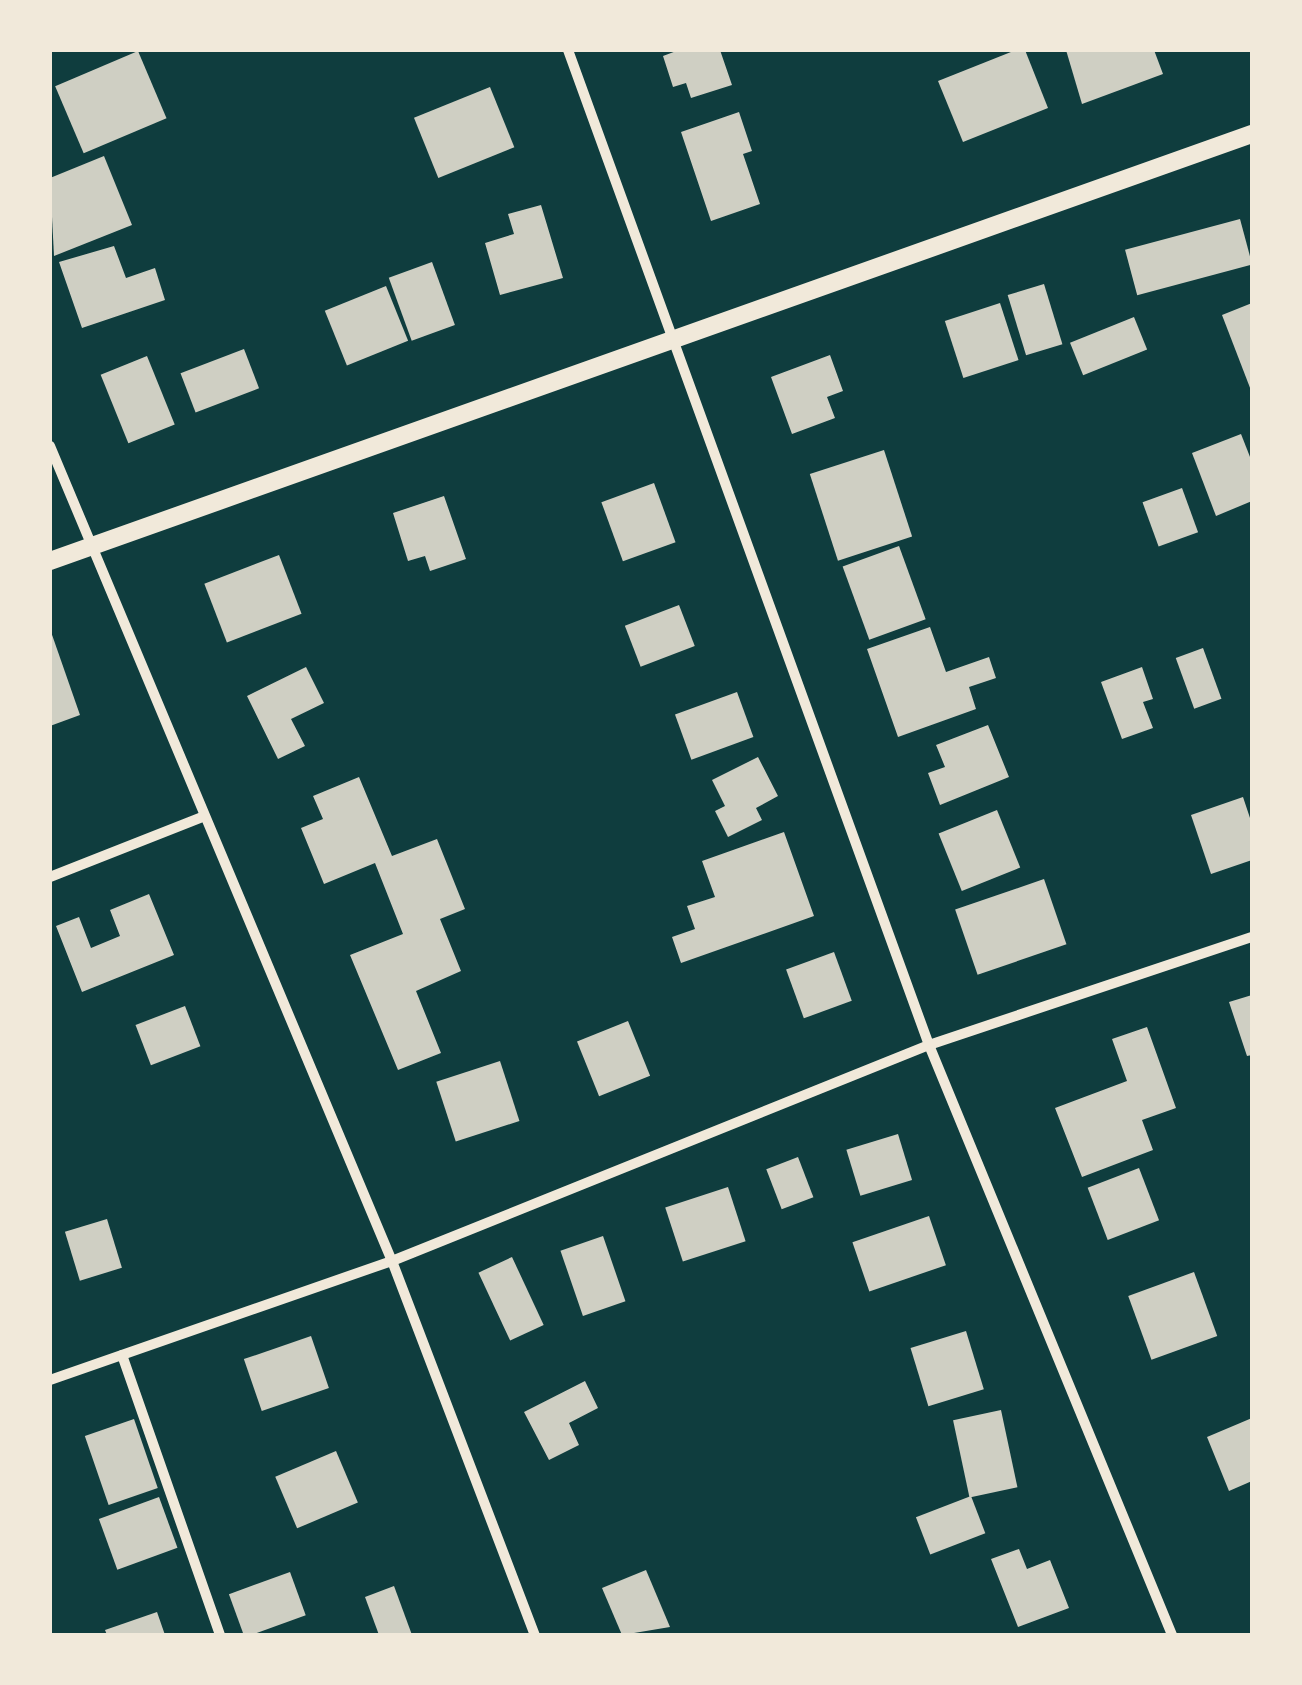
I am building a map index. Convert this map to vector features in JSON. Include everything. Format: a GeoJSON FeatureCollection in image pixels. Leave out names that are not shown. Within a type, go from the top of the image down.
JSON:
{"type":"FeatureCollection","features":[{"type":"Feature","properties":{"kind":"street"},"geometry":{"type":"LineString","coordinates":[[568,50],[670,342],[930,1045],[1172,1635]]}},
{"type":"Feature","properties":{"kind":"street"},"geometry":{"type":"LineString","coordinates":[[50,561],[1252,134]]}},
{"type":"Feature","properties":{"kind":"street"},"geometry":{"type":"LineString","coordinates":[[50,446],[88,547],[392,1261],[535,1635]]}},
{"type":"Feature","properties":{"kind":"street"},"geometry":{"type":"LineString","coordinates":[[50,877],[202,817]]}},
{"type":"Feature","properties":{"kind":"street"},"geometry":{"type":"LineString","coordinates":[[50,1380],[392,1261],[930,1045],[1252,937]]}},
{"type":"Feature","properties":{"kind":"street"},"geometry":{"type":"LineString","coordinates":[[122,1354],[220,1635]]}},
{"type":"Feature","properties":{"kind":"building"},"geometry":{"type":"Polygon","coordinates":[[[679,50],[720,50],[732,85],[691,98],[686,83],[673,87],[663,56],[679,50]]]}},
{"type":"Feature","properties":{"kind":"building"},"geometry":{"type":"Polygon","coordinates":[[[1016,50],[1025,50],[1048,108],[963,142],[938,81],[1016,50]]]}},
{"type":"Feature","properties":{"kind":"building"},"geometry":{"type":"Polygon","coordinates":[[[1066,50],[1154,50],[1163,74],[1082,104],[1066,50]]]}},
{"type":"Feature","properties":{"kind":"building"},"geometry":{"type":"Polygon","coordinates":[[[138,51],[167,118],[84,153],[55,86],[138,51]]]}},
{"type":"Feature","properties":{"kind":"building"},"geometry":{"type":"Polygon","coordinates":[[[490,87],[514,147],[438,178],[414,118],[490,87]]]}},
{"type":"Feature","properties":{"kind":"building"},"geometry":{"type":"Polygon","coordinates":[[[739,112],[752,151],[743,154],[760,204],[711,221],[681,132],[739,112]]]}},
{"type":"Feature","properties":{"kind":"building"},"geometry":{"type":"Polygon","coordinates":[[[104,156],[132,225],[54,256],[50,178],[104,156]]]}},
{"type":"Feature","properties":{"kind":"building"},"geometry":{"type":"Polygon","coordinates":[[[541,205],[563,278],[500,295],[485,243],[514,234],[508,214],[541,205]]]}},
{"type":"Feature","properties":{"kind":"building"},"geometry":{"type":"Polygon","coordinates":[[[1240,219],[1252,264],[1137,295],[1125,250],[1240,219]]]}},
{"type":"Feature","properties":{"kind":"building"},"geometry":{"type":"Polygon","coordinates":[[[114,246],[126,278],[155,268],[165,300],[82,328],[59,262],[114,246]]]}},
{"type":"Feature","properties":{"kind":"building"},"geometry":{"type":"Polygon","coordinates":[[[432,262],[455,325],[412,341],[389,278],[432,262]]]}},
{"type":"Feature","properties":{"kind":"building"},"geometry":{"type":"Polygon","coordinates":[[[1044,284],[1062,344],[1026,355],[1008,295],[1044,284]]]}},
{"type":"Feature","properties":{"kind":"building"},"geometry":{"type":"Polygon","coordinates":[[[386,286],[408,341],[347,365],[325,311],[386,286]]]}},
{"type":"Feature","properties":{"kind":"building"},"geometry":{"type":"Polygon","coordinates":[[[1000,303],[1019,360],[963,378],[945,321],[1000,303]]]}},
{"type":"Feature","properties":{"kind":"building"},"geometry":{"type":"Polygon","coordinates":[[[1252,303],[1252,393],[1222,315],[1252,303]]]}},
{"type":"Feature","properties":{"kind":"building"},"geometry":{"type":"Polygon","coordinates":[[[1134,317],[1147,349],[1083,375],[1070,343],[1134,317]]]}},
{"type":"Feature","properties":{"kind":"building"},"geometry":{"type":"Polygon","coordinates":[[[244,349],[259,388],[196,413],[181,373],[244,349]]]}},
{"type":"Feature","properties":{"kind":"building"},"geometry":{"type":"Polygon","coordinates":[[[830,355],[843,391],[827,397],[835,418],[792,434],[771,377],[830,355]]]}},
{"type":"Feature","properties":{"kind":"building"},"geometry":{"type":"Polygon","coordinates":[[[147,356],[175,425],[128,443],[101,375],[147,356]]]}},
{"type":"Feature","properties":{"kind":"building"},"geometry":{"type":"Polygon","coordinates":[[[1241,434],[1252,462],[1252,501],[1216,516],[1192,453],[1241,434]]]}},
{"type":"Feature","properties":{"kind":"building"},"geometry":{"type":"Polygon","coordinates":[[[884,450],[912,537],[838,561],[810,474],[884,450]]]}},
{"type":"Feature","properties":{"kind":"building"},"geometry":{"type":"Polygon","coordinates":[[[654,483],[676,542],[623,561],[601,502],[654,483]]]}},
{"type":"Feature","properties":{"kind":"building"},"geometry":{"type":"Polygon","coordinates":[[[1182,488],[1198,532],[1159,547],[1143,502],[1182,488]]]}},
{"type":"Feature","properties":{"kind":"building"},"geometry":{"type":"Polygon","coordinates":[[[444,496],[466,559],[430,571],[425,556],[408,561],[393,513],[444,496]]]}},
{"type":"Feature","properties":{"kind":"building"},"geometry":{"type":"Polygon","coordinates":[[[899,546],[926,619],[869,640],[843,567],[899,546]]]}},
{"type":"Feature","properties":{"kind":"building"},"geometry":{"type":"Polygon","coordinates":[[[279,555],[302,614],[227,642],[204,584],[279,555]]]}},
{"type":"Feature","properties":{"kind":"building"},"geometry":{"type":"Polygon","coordinates":[[[679,605],[695,646],[641,667],[625,626],[679,605]]]}},
{"type":"Feature","properties":{"kind":"building"},"geometry":{"type":"Polygon","coordinates":[[[930,627],[946,672],[989,657],[996,678],[969,687],[976,709],[898,737],[867,649],[930,627]]]}},
{"type":"Feature","properties":{"kind":"building"},"geometry":{"type":"Polygon","coordinates":[[[50,629],[80,715],[50,726],[50,629]]]}},
{"type":"Feature","properties":{"kind":"building"},"geometry":{"type":"Polygon","coordinates":[[[1203,648],[1221,699],[1194,709],[1176,658],[1203,648]]]}},
{"type":"Feature","properties":{"kind":"building"},"geometry":{"type":"Polygon","coordinates":[[[306,667],[324,703],[291,719],[305,746],[278,759],[247,696],[306,667]]]}},
{"type":"Feature","properties":{"kind":"building"},"geometry":{"type":"Polygon","coordinates":[[[1142,667],[1153,699],[1143,702],[1153,728],[1122,739],[1101,682],[1142,667]]]}},
{"type":"Feature","properties":{"kind":"building"},"geometry":{"type":"Polygon","coordinates":[[[737,692],[753,737],[691,760],[675,715],[737,692]]]}},
{"type":"Feature","properties":{"kind":"building"},"geometry":{"type":"Polygon","coordinates":[[[988,725],[1009,777],[940,805],[928,773],[945,767],[936,745],[988,725]]]}},
{"type":"Feature","properties":{"kind":"building"},"geometry":{"type":"Polygon","coordinates":[[[758,757],[778,796],[756,808],[762,820],[728,837],[715,811],[725,806],[712,780],[758,757]]]}},
{"type":"Feature","properties":{"kind":"building"},"geometry":{"type":"Polygon","coordinates":[[[359,777],[392,856],[437,839],[465,909],[440,919],[461,971],[416,991],[441,1053],[398,1070],[350,955],[403,934],[375,863],[324,884],[301,828],[323,819],[313,796],[359,777]]]}},
{"type":"Feature","properties":{"kind":"building"},"geometry":{"type":"Polygon","coordinates":[[[1243,797],[1252,824],[1252,860],[1211,874],[1191,815],[1243,797]]]}},
{"type":"Feature","properties":{"kind":"building"},"geometry":{"type":"Polygon","coordinates":[[[997,810],[1020,867],[962,891],[939,834],[997,810]]]}},
{"type":"Feature","properties":{"kind":"building"},"geometry":{"type":"Polygon","coordinates":[[[784,832],[814,916],[681,963],[672,937],[695,929],[687,906],[715,897],[702,861],[784,832]]]}},
{"type":"Feature","properties":{"kind":"building"},"geometry":{"type":"Polygon","coordinates":[[[1044,879],[1066,944],[978,975],[955,910],[1044,879]]]}},
{"type":"Feature","properties":{"kind":"building"},"geometry":{"type":"Polygon","coordinates":[[[149,894],[174,955],[82,992],[56,926],[79,917],[91,948],[120,936],[110,910],[149,894]]]}},
{"type":"Feature","properties":{"kind":"building"},"geometry":{"type":"Polygon","coordinates":[[[834,952],[852,1001],[804,1018],[786,969],[834,952]]]}},
{"type":"Feature","properties":{"kind":"building"},"geometry":{"type":"Polygon","coordinates":[[[1252,995],[1252,1055],[1247,1056],[1229,1002],[1252,995]]]}},
{"type":"Feature","properties":{"kind":"building"},"geometry":{"type":"Polygon","coordinates":[[[185,1006],[200,1046],[151,1065],[136,1025],[185,1006]]]}},
{"type":"Feature","properties":{"kind":"building"},"geometry":{"type":"Polygon","coordinates":[[[628,1021],[650,1076],[599,1096],[577,1042],[628,1021]]]}},
{"type":"Feature","properties":{"kind":"building"},"geometry":{"type":"Polygon","coordinates":[[[1147,1027],[1176,1108],[1142,1120],[1153,1150],[1082,1177],[1055,1108],[1127,1081],[1112,1039],[1147,1027]]]}},
{"type":"Feature","properties":{"kind":"building"},"geometry":{"type":"Polygon","coordinates":[[[500,1061],[519,1121],[456,1142],[436,1082],[500,1061]]]}},
{"type":"Feature","properties":{"kind":"building"},"geometry":{"type":"Polygon","coordinates":[[[898,1134],[912,1180],[860,1196],[846,1150],[898,1134]]]}},
{"type":"Feature","properties":{"kind":"building"},"geometry":{"type":"Polygon","coordinates":[[[798,1157],[813,1197],[782,1209],[766,1169],[798,1157]]]}},
{"type":"Feature","properties":{"kind":"building"},"geometry":{"type":"Polygon","coordinates":[[[1139,1168],[1159,1220],[1108,1240],[1088,1188],[1139,1168]]]}},
{"type":"Feature","properties":{"kind":"building"},"geometry":{"type":"Polygon","coordinates":[[[728,1187],[746,1241],[683,1262],[665,1207],[728,1187]]]}},
{"type":"Feature","properties":{"kind":"building"},"geometry":{"type":"Polygon","coordinates":[[[929,1216],[946,1265],[869,1292],[852,1242],[929,1216]]]}},
{"type":"Feature","properties":{"kind":"building"},"geometry":{"type":"Polygon","coordinates":[[[107,1219],[122,1268],[80,1281],[65,1232],[107,1219]]]}},
{"type":"Feature","properties":{"kind":"building"},"geometry":{"type":"Polygon","coordinates":[[[603,1236],[625,1301],[583,1316],[560,1251],[603,1236]]]}},
{"type":"Feature","properties":{"kind":"building"},"geometry":{"type":"Polygon","coordinates":[[[512,1257],[544,1325],[510,1341],[478,1273],[512,1257]]]}},
{"type":"Feature","properties":{"kind":"building"},"geometry":{"type":"Polygon","coordinates":[[[1194,1272],[1217,1336],[1151,1360],[1128,1296],[1194,1272]]]}},
{"type":"Feature","properties":{"kind":"building"},"geometry":{"type":"Polygon","coordinates":[[[966,1331],[984,1389],[928,1406],[911,1348],[966,1331]]]}},
{"type":"Feature","properties":{"kind":"building"},"geometry":{"type":"Polygon","coordinates":[[[311,1336],[329,1388],[262,1411],[244,1359],[311,1336]]]}},
{"type":"Feature","properties":{"kind":"building"},"geometry":{"type":"Polygon","coordinates":[[[585,1381],[598,1408],[569,1423],[579,1445],[549,1460],[524,1412],[585,1381]]]}},
{"type":"Feature","properties":{"kind":"building"},"geometry":{"type":"Polygon","coordinates":[[[1001,1410],[1017,1487],[969,1497],[953,1420],[1001,1410]]]}},
{"type":"Feature","properties":{"kind":"building"},"geometry":{"type":"Polygon","coordinates":[[[1252,1418],[1252,1481],[1229,1491],[1207,1437],[1252,1418]]]}},
{"type":"Feature","properties":{"kind":"building"},"geometry":{"type":"Polygon","coordinates":[[[134,1419],[158,1488],[109,1505],[85,1436],[134,1419]]]}},
{"type":"Feature","properties":{"kind":"building"},"geometry":{"type":"Polygon","coordinates":[[[336,1451],[358,1503],[297,1528],[275,1477],[336,1451]]]}},
{"type":"Feature","properties":{"kind":"building"},"geometry":{"type":"Polygon","coordinates":[[[971,1496],[985,1533],[930,1554],[916,1517],[971,1496]]]}},
{"type":"Feature","properties":{"kind":"building"},"geometry":{"type":"Polygon","coordinates":[[[159,1497],[177,1548],[117,1570],[99,1519],[159,1497]]]}},
{"type":"Feature","properties":{"kind":"building"},"geometry":{"type":"Polygon","coordinates":[[[1019,1549],[1027,1569],[1050,1560],[1069,1608],[1018,1627],[991,1559],[1019,1549]]]}},
{"type":"Feature","properties":{"kind":"building"},"geometry":{"type":"Polygon","coordinates":[[[646,1570],[670,1627],[622,1635],[602,1588],[646,1570]]]}},
{"type":"Feature","properties":{"kind":"building"},"geometry":{"type":"Polygon","coordinates":[[[290,1572],[306,1615],[244,1635],[229,1594],[290,1572]]]}},
{"type":"Feature","properties":{"kind":"building"},"geometry":{"type":"Polygon","coordinates":[[[394,1586],[412,1635],[379,1635],[365,1597],[394,1586]]]}},
{"type":"Feature","properties":{"kind":"building"},"geometry":{"type":"Polygon","coordinates":[[[157,1612],[165,1635],[107,1635],[105,1630],[157,1612]]]}}]}
